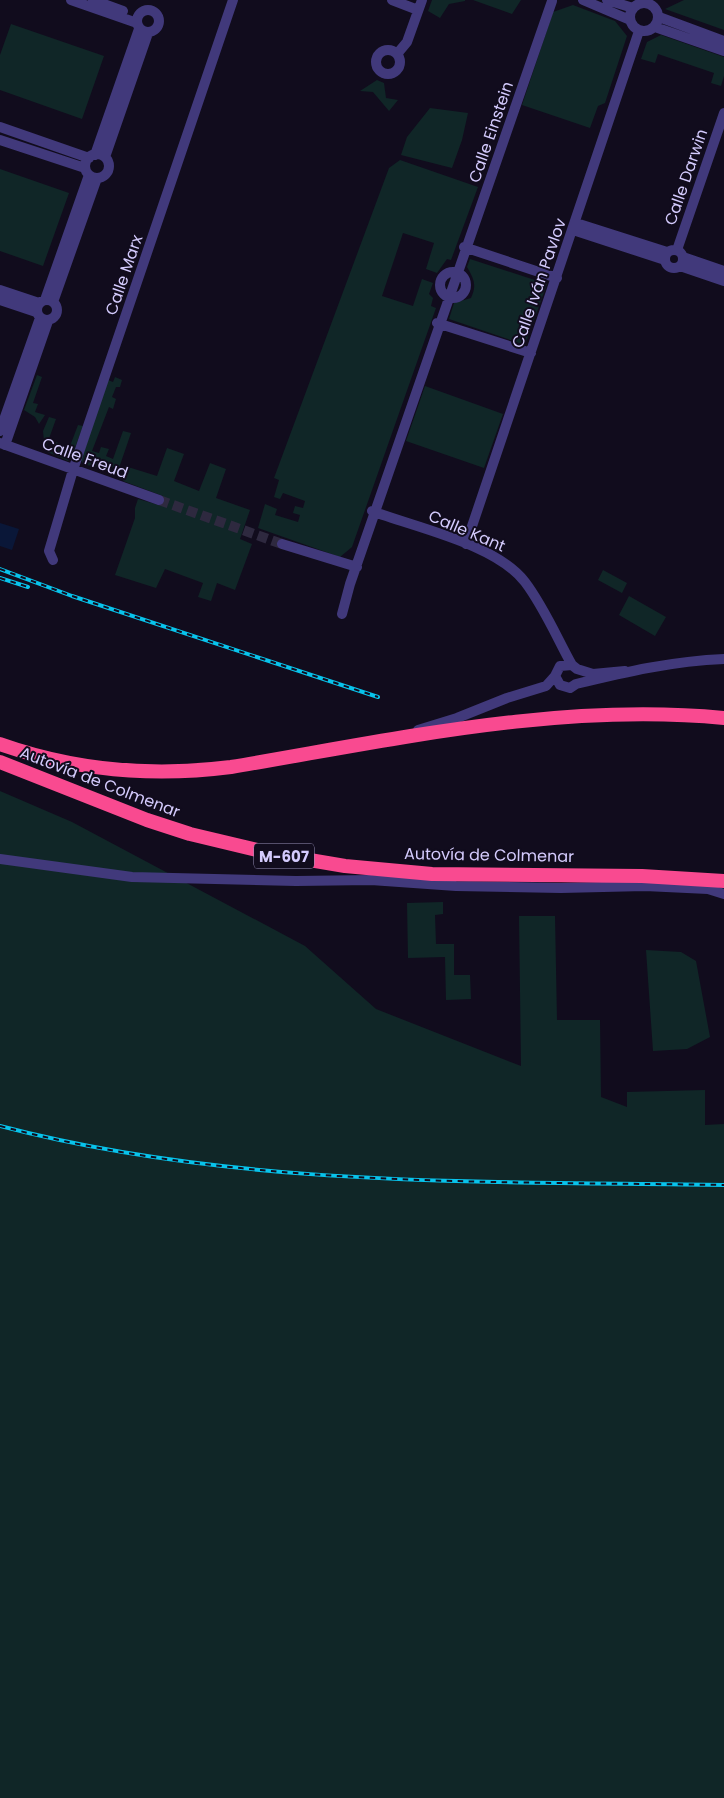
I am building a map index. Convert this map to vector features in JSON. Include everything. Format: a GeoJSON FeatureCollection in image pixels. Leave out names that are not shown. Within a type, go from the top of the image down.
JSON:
{"type":"FeatureCollection","features":[{"type":"Feature","properties":{"kind":"highway","name":"Autovía de Colmenar"},"geometry":{"type":"LineString","coordinates":[[0,744],[71,764],[128,772],[182,772],[231,767],[533,719],[621,713],[724,718]]}},
{"type":"Feature","properties":{"kind":"highway","name":"Autovía de Colmenar"},"geometry":{"type":"LineString","coordinates":[[0,762],[147,820],[190,834],[274,854],[344,866],[432,874],[632,876],[722,882]]}},
{"type":"Feature","properties":{"kind":"street"},"geometry":{"type":"LineString","coordinates":[[72,0],[140,25]]}},
{"type":"Feature","properties":{"kind":"street"},"geometry":{"type":"LineString","coordinates":[[93,0],[140,25]]}},
{"type":"Feature","properties":{"kind":"street","name":"Calle Marx"},"geometry":{"type":"LineString","coordinates":[[53,560],[49,551],[73,470],[233,0]]}},
{"type":"Feature","properties":{"kind":"street"},"geometry":{"type":"LineString","coordinates":[[392,0],[420,5],[407,42],[397,54]]}},
{"type":"Feature","properties":{"kind":"street"},"geometry":{"type":"LineString","coordinates":[[550,0],[562,0]]}},
{"type":"Feature","properties":{"kind":"street","name":"Calle Einstein"},"geometry":{"type":"LineString","coordinates":[[342,614],[354,566],[550,0]]}},
{"type":"Feature","properties":{"kind":"street"},"geometry":{"type":"LineString","coordinates":[[583,0],[630,20],[634,28],[639,31],[648,32],[657,22]]}},
{"type":"Feature","properties":{"kind":"street"},"geometry":{"type":"LineString","coordinates":[[607,0],[633,8]]}},
{"type":"Feature","properties":{"kind":"street"},"geometry":{"type":"LineString","coordinates":[[630,20],[633,8],[640,4],[652,3],[657,22]]}},
{"type":"Feature","properties":{"kind":"street"},"geometry":{"type":"LineString","coordinates":[[657,22],[724,41]]}},
{"type":"Feature","properties":{"kind":"street"},"geometry":{"type":"LineString","coordinates":[[657,22],[724,51]]}},
{"type":"Feature","properties":{"kind":"street"},"geometry":{"type":"LineString","coordinates":[[0,431],[44,309],[140,25]]}},
{"type":"Feature","properties":{"kind":"street","name":"Calle Iván Pavlov"},"geometry":{"type":"LineString","coordinates":[[466,544],[575,226],[639,31]]}},
{"type":"Feature","properties":{"kind":"street","name":"Calle Darwin"},"geometry":{"type":"LineString","coordinates":[[674,257],[724,113]]}},
{"type":"Feature","properties":{"kind":"street"},"geometry":{"type":"LineString","coordinates":[[0,127],[93,165]]}},
{"type":"Feature","properties":{"kind":"street"},"geometry":{"type":"LineString","coordinates":[[0,140],[93,165]]}},
{"type":"Feature","properties":{"kind":"street"},"geometry":{"type":"LineString","coordinates":[[575,226],[724,271]]}},
{"type":"Feature","properties":{"kind":"street"},"geometry":{"type":"LineString","coordinates":[[466,247],[556,278]]}},
{"type":"Feature","properties":{"kind":"street"},"geometry":{"type":"LineString","coordinates":[[674,257],[724,281]]}},
{"type":"Feature","properties":{"kind":"street","name":"Calle Einstein"},"geometry":{"type":"LineString","coordinates":[[448,297],[441,290],[440,282],[447,273],[457,272]]}},
{"type":"Feature","properties":{"kind":"street"},"geometry":{"type":"LineString","coordinates":[[0,290],[44,309]]}},
{"type":"Feature","properties":{"kind":"street"},"geometry":{"type":"LineString","coordinates":[[0,300],[44,309]]}},
{"type":"Feature","properties":{"kind":"street"},"geometry":{"type":"LineString","coordinates":[[2,444],[44,309]]}},
{"type":"Feature","properties":{"kind":"street"},"geometry":{"type":"LineString","coordinates":[[439,323],[531,353]]}},
{"type":"Feature","properties":{"kind":"street","name":"Calle Freud"},"geometry":{"type":"LineString","coordinates":[[2,444],[159,500]]}},
{"type":"Feature","properties":{"kind":"street","name":"Calle Kant"},"geometry":{"type":"LineString","coordinates":[[374,512],[466,544],[496,557],[525,582],[562,648],[575,667]]}},
{"type":"Feature","properties":{"kind":"street"},"geometry":{"type":"LineString","coordinates":[[282,544],[354,566]]}},
{"type":"Feature","properties":{"kind":"street"},"geometry":{"type":"LineString","coordinates":[[562,648],[557,683],[563,687],[570,688],[576,684],[625,671]]}},
{"type":"Feature","properties":{"kind":"street"},"geometry":{"type":"LineString","coordinates":[[386,741],[546,686],[558,671],[575,667],[593,674],[688,661],[724,659]]}},
{"type":"Feature","properties":{"kind":"street"},"geometry":{"type":"LineString","coordinates":[[575,667],[579,676],[576,684]]}},
{"type":"Feature","properties":{"kind":"street"},"geometry":{"type":"LineString","coordinates":[[0,859],[132,877],[296,881],[371,880],[456,886],[561,888],[645,886],[708,889],[724,894]]}},
{"type":"Feature","properties":{"kind":"green space"},"geometry":{"type":"Polygon","coordinates":[[[432,0],[465,1],[449,4],[440,18],[428,11],[432,0]]]}},
{"type":"Feature","properties":{"kind":"green space"},"geometry":{"type":"Polygon","coordinates":[[[473,0],[521,0],[512,14],[473,0]]]}},
{"type":"Feature","properties":{"kind":"green space"},"geometry":{"type":"Polygon","coordinates":[[[684,0],[724,0],[724,30],[665,9],[684,0]]]}},
{"type":"Feature","properties":{"kind":"green space"},"geometry":{"type":"Polygon","coordinates":[[[573,5],[615,21],[627,36],[605,103],[598,106],[590,128],[522,105],[553,12],[573,5]]]}},
{"type":"Feature","properties":{"kind":"green space"},"geometry":{"type":"Polygon","coordinates":[[[11,24],[104,56],[82,119],[0,90],[0,55],[11,24]]]}},
{"type":"Feature","properties":{"kind":"green space"},"geometry":{"type":"Polygon","coordinates":[[[661,35],[724,57],[724,76],[721,86],[711,83],[714,73],[658,54],[655,63],[641,59],[647,42],[661,35]]]}},
{"type":"Feature","properties":{"kind":"green space"},"geometry":{"type":"Polygon","coordinates":[[[377,80],[384,83],[386,98],[398,100],[389,111],[373,92],[360,91],[377,80]]]}},
{"type":"Feature","properties":{"kind":"green space"},"geometry":{"type":"Polygon","coordinates":[[[430,108],[468,113],[462,140],[452,168],[401,155],[407,137],[430,108]]]}},
{"type":"Feature","properties":{"kind":"green space"},"geometry":{"type":"Polygon","coordinates":[[[400,160],[478,187],[451,260],[447,259],[437,273],[426,269],[434,243],[403,233],[382,296],[413,306],[422,279],[433,283],[429,294],[433,298],[431,306],[436,308],[352,547],[340,557],[258,528],[265,504],[277,509],[275,515],[298,522],[300,515],[293,513],[295,506],[303,508],[305,501],[283,493],[280,499],[274,497],[279,480],[274,478],[389,168],[400,160]]]}},
{"type":"Feature","properties":{"kind":"green space"},"geometry":{"type":"Polygon","coordinates":[[[0,169],[69,193],[43,266],[0,251],[0,169]]]}},
{"type":"Feature","properties":{"kind":"green space"},"geometry":{"type":"Polygon","coordinates":[[[470,259],[547,284],[525,345],[449,319],[454,303],[471,298],[473,293],[474,282],[467,267],[470,259]]]}},
{"type":"Feature","properties":{"kind":"green space"},"geometry":{"type":"Polygon","coordinates":[[[37,375],[42,377],[33,403],[38,404],[35,412],[45,415],[39,424],[35,417],[24,410],[37,375]]]}},
{"type":"Feature","properties":{"kind":"green space"},"geometry":{"type":"Polygon","coordinates":[[[115,377],[122,380],[120,387],[116,387],[112,397],[116,399],[113,409],[109,407],[92,451],[99,453],[101,447],[109,449],[106,456],[113,459],[123,431],[131,433],[119,468],[83,464],[81,460],[108,380],[113,382],[115,377]]]}},
{"type":"Feature","properties":{"kind":"green space"},"geometry":{"type":"Polygon","coordinates":[[[425,386],[503,414],[484,468],[406,441],[425,386]]]}},
{"type":"Feature","properties":{"kind":"green space"},"geometry":{"type":"Polygon","coordinates":[[[49,417],[56,419],[46,447],[54,449],[56,442],[63,445],[60,451],[67,454],[78,425],[83,426],[72,456],[68,461],[45,451],[43,431],[49,417]]]}},
{"type":"Feature","properties":{"kind":"green space"},"geometry":{"type":"Polygon","coordinates":[[[167,448],[184,454],[174,481],[199,491],[210,463],[226,469],[216,498],[250,510],[240,539],[252,544],[235,590],[217,583],[211,601],[198,597],[203,583],[165,569],[156,588],[115,575],[135,518],[135,508],[138,499],[159,505],[163,496],[123,481],[128,467],[157,476],[167,448]]]}},
{"type":"Feature","properties":{"kind":"green space"},"geometry":{"type":"Polygon","coordinates":[[[603,570],[627,583],[622,593],[598,580],[603,570]]]}},
{"type":"Feature","properties":{"kind":"green space"},"geometry":{"type":"Polygon","coordinates":[[[629,596],[666,617],[655,636],[619,615],[629,596]]]}},
{"type":"Feature","properties":{"kind":"green space"},"geometry":{"type":"Polygon","coordinates":[[[0,791],[72,822],[305,946],[376,1009],[521,1066],[519,916],[555,916],[557,1020],[600,1020],[601,1097],[627,1107],[627,1092],[705,1090],[705,1125],[724,1124],[724,1798],[0,1798],[0,791]]]}},
{"type":"Feature","properties":{"kind":"green space"},"geometry":{"type":"Polygon","coordinates":[[[443,902],[443,914],[435,915],[436,944],[454,944],[454,975],[470,975],[471,999],[446,1000],[445,957],[408,958],[407,903],[443,902]]]}},
{"type":"Feature","properties":{"kind":"green space"},"geometry":{"type":"Polygon","coordinates":[[[646,950],[681,952],[696,961],[710,1037],[687,1049],[653,1051],[646,950]]]}},
{"type":"Feature","properties":{"kind":"water"},"geometry":{"type":"Polygon","coordinates":[[[0,523],[19,529],[12,550],[0,546],[0,523]]]}},
{"type":"Feature","properties":{"kind":"tunnel"},"geometry":{"type":"LineString","coordinates":[[159,500],[282,544]]}},
{"type":"Feature","properties":{"kind":"railway"},"geometry":{"type":"LineString","coordinates":[[0,569],[72,596],[378,697]]}},
{"type":"Feature","properties":{"kind":"railway"},"geometry":{"type":"LineString","coordinates":[[0,578],[28,587]]}},
{"type":"Feature","properties":{"kind":"railway"},"geometry":{"type":"LineString","coordinates":[[0,1126],[89,1146],[179,1161],[269,1171],[451,1181],[724,1185]]}}]}
